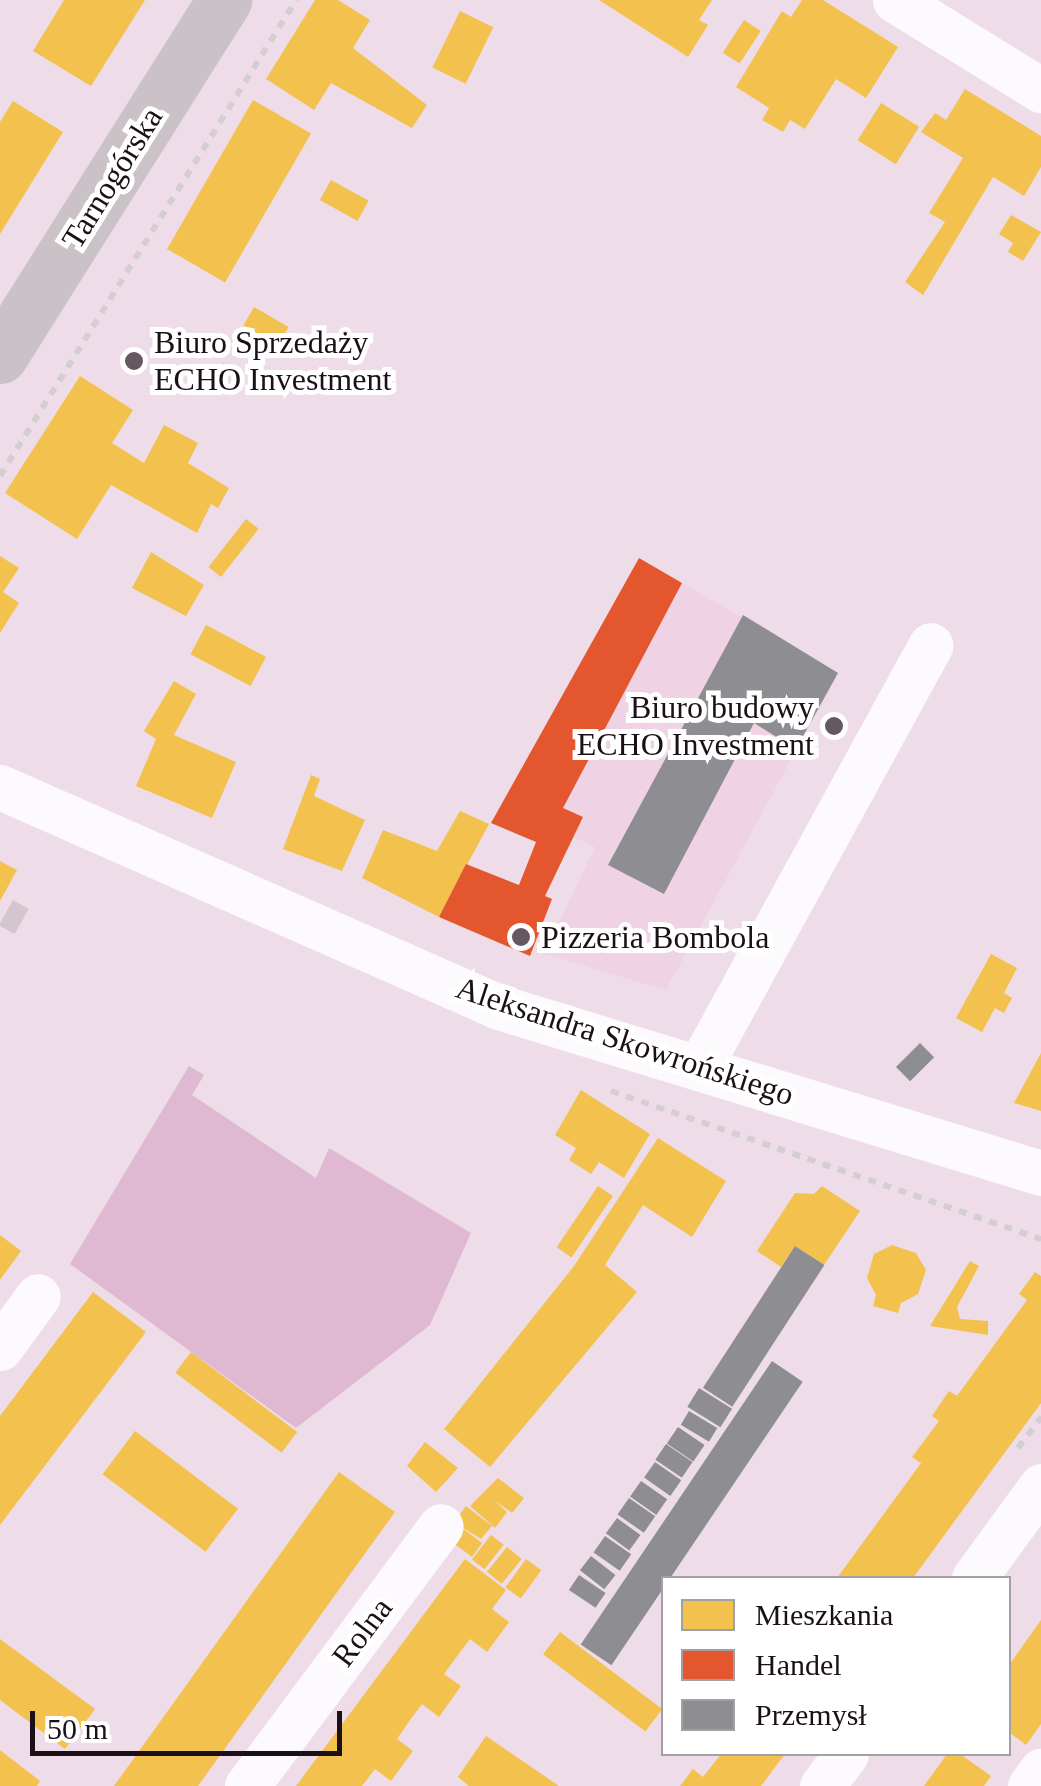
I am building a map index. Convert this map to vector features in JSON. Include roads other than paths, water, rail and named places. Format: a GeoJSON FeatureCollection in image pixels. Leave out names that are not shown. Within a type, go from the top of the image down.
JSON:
{"type":"FeatureCollection","features":[{"type":"Feature","properties":{"kind":"main road","name":"Tarnogórska"},"geometry":{"type":"LineString","coordinates":[[0,356],[224,0]]}},
{"type":"Feature","properties":{"kind":"street"},"geometry":{"type":"LineString","coordinates":[[901,2],[1041,90]]}},
{"type":"Feature","properties":{"kind":"street"},"geometry":{"type":"LineString","coordinates":[[698,1068],[931,646]]}},
{"type":"Feature","properties":{"kind":"street","name":"Aleksandra Skowrońskiego"},"geometry":{"type":"LineString","coordinates":[[0,787],[500,1006],[1041,1172]]}},
{"type":"Feature","properties":{"kind":"street"},"geometry":{"type":"LineString","coordinates":[[0,1348],[38,1296]]}},
{"type":"Feature","properties":{"kind":"street"},"geometry":{"type":"LineString","coordinates":[[975,1576],[1041,1486]]}},
{"type":"Feature","properties":{"kind":"street","name":"Rolna"},"geometry":{"type":"LineString","coordinates":[[247,1786],[442,1526]]}},
{"type":"Feature","properties":{"kind":"street"},"geometry":{"type":"LineString","coordinates":[[822,1786],[844,1756]]}},
{"type":"Feature","properties":{"kind":"street"},"geometry":{"type":"LineString","coordinates":[[1030,1786],[1041,1771]]}},
{"type":"Feature","properties":{"kind":"place","name":"Biuro Sprzedaży ECHO Investment"},"geometry":{"type":"Point","coordinates":[134,361]}},
{"type":"Feature","properties":{"kind":"place","name":"Biuro budowy ECHO Investment"},"geometry":{"type":"Point","coordinates":[834,726]}},
{"type":"Feature","properties":{"kind":"place","name":"Pizzeria Bombola"},"geometry":{"type":"Point","coordinates":[521,937]}}]}
